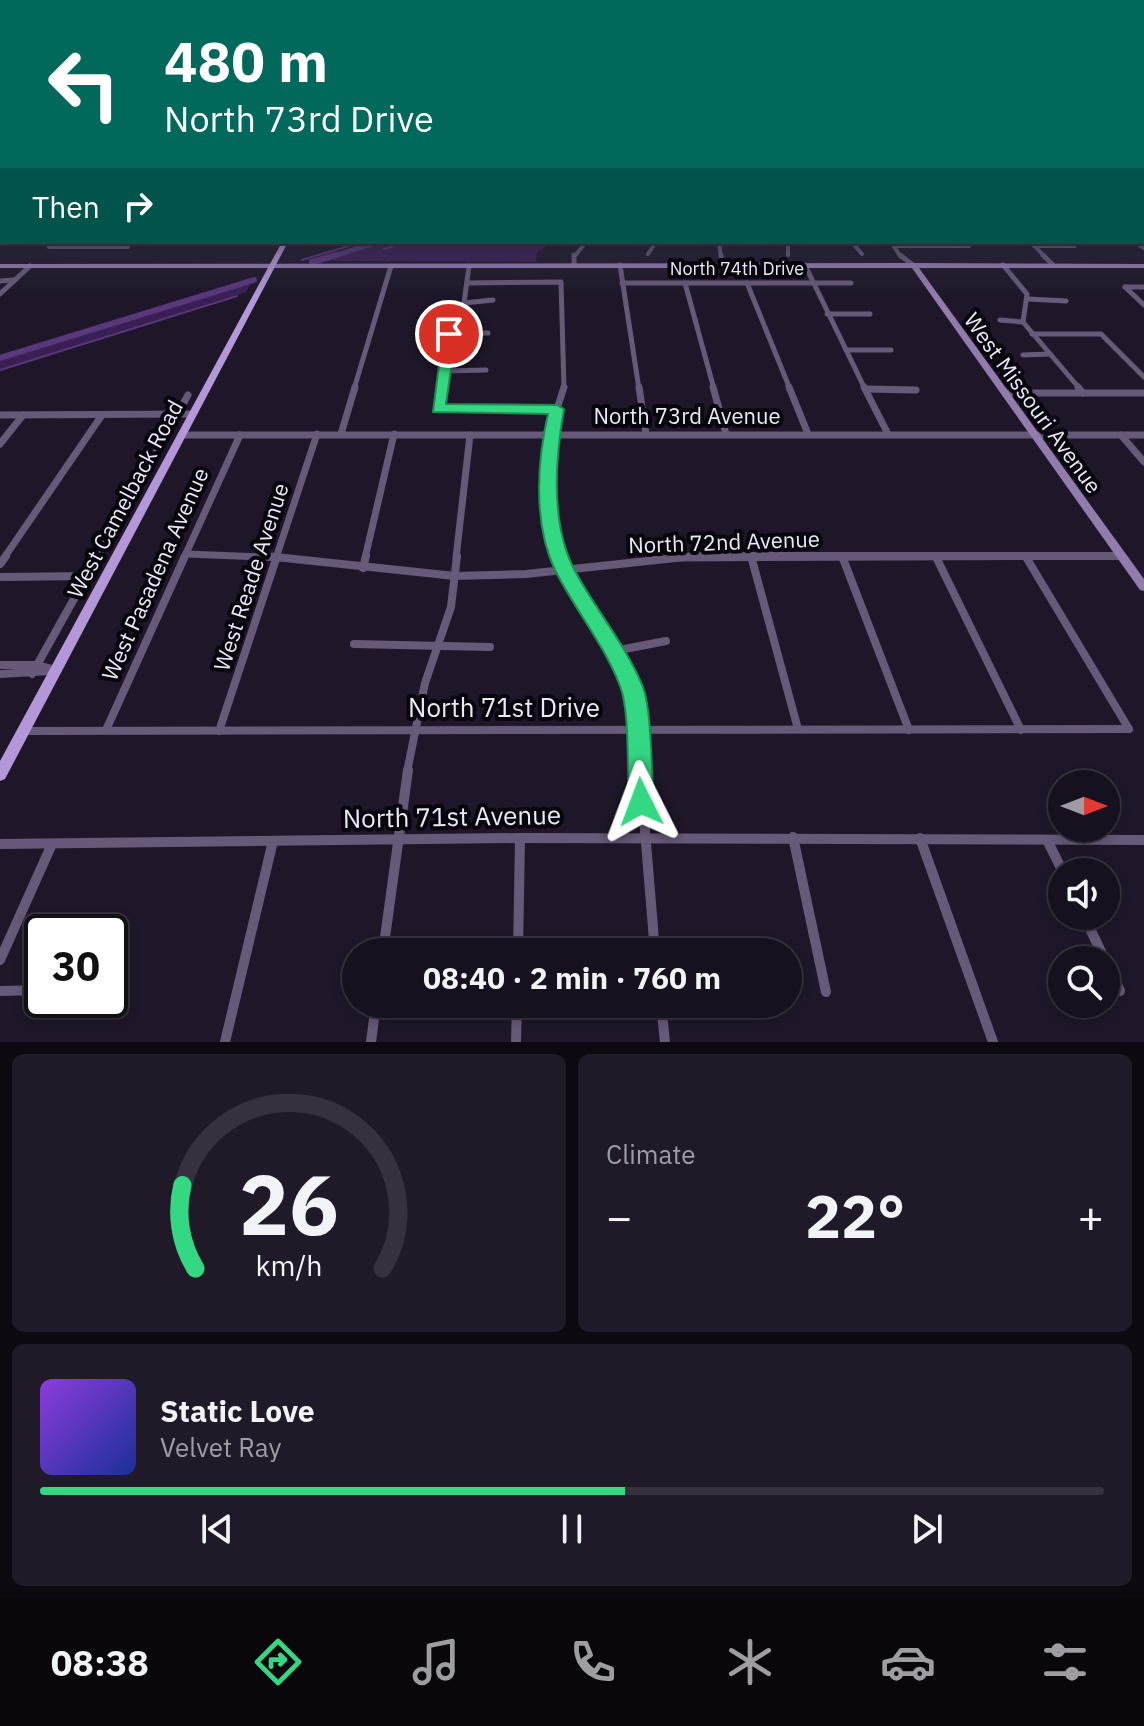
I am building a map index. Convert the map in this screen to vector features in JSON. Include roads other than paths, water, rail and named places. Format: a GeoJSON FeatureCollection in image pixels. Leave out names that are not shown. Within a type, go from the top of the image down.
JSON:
{"type":"FeatureCollection","features":[{"type":"Feature","properties":{"kind":"main road","name":"West Camelback Road"},"geometry":{"type":"LineString","coordinates":[[0,775],[284,244]]}},
{"type":"Feature","properties":{"kind":"main road","name":"West Missouri Avenue"},"geometry":{"type":"LineString","coordinates":[[913,265],[1144,587]]}},
{"type":"Feature","properties":{"kind":"main road"},"geometry":{"type":"LineString","coordinates":[[0,266],[1144,266]]}},
{"type":"Feature","properties":{"kind":"street"},"geometry":{"type":"LineString","coordinates":[[51,244],[128,247]]}},
{"type":"Feature","properties":{"kind":"street"},"geometry":{"type":"LineString","coordinates":[[574,265],[574,255],[584,244]]}},
{"type":"Feature","properties":{"kind":"street"},"geometry":{"type":"LineString","coordinates":[[648,254],[655,244]]}},
{"type":"Feature","properties":{"kind":"street"},"geometry":{"type":"LineString","coordinates":[[719,244],[722,265]]}},
{"type":"Feature","properties":{"kind":"street"},"geometry":{"type":"LineString","coordinates":[[788,244],[788,255]]}},
{"type":"Feature","properties":{"kind":"street"},"geometry":{"type":"LineString","coordinates":[[854,244],[862,254]]}},
{"type":"Feature","properties":{"kind":"street"},"geometry":{"type":"LineString","coordinates":[[893,244],[969,246]]}},
{"type":"Feature","properties":{"kind":"street","name":"West Missouri Avenue"},"geometry":{"type":"LineString","coordinates":[[893,244],[913,265]]}},
{"type":"Feature","properties":{"kind":"street"},"geometry":{"type":"LineString","coordinates":[[1032,244],[1075,246]]}},
{"type":"Feature","properties":{"kind":"street"},"geometry":{"type":"LineString","coordinates":[[1032,244],[1053,265]]}},
{"type":"Feature","properties":{"kind":"street"},"geometry":{"type":"LineString","coordinates":[[620,265],[646,434]]}},
{"type":"Feature","properties":{"kind":"street"},"geometry":{"type":"LineString","coordinates":[[805,265],[888,434]]}},
{"type":"Feature","properties":{"kind":"street"},"geometry":{"type":"LineString","coordinates":[[1003,265],[1025,289],[1028,299],[1023,322]]}},
{"type":"Feature","properties":{"kind":"street"},"geometry":{"type":"LineString","coordinates":[[0,294],[2,285],[14,280],[30,266]]}},
{"type":"Feature","properties":{"kind":"street"},"geometry":{"type":"LineString","coordinates":[[341,434],[391,266]]}},
{"type":"Feature","properties":{"kind":"street"},"geometry":{"type":"LineString","coordinates":[[469,266],[464,303],[449,334],[438,409],[557,409]]}},
{"type":"Feature","properties":{"kind":"street"},"geometry":{"type":"LineString","coordinates":[[467,283],[561,282],[564,389],[551,435],[549,512],[554,541],[565,569],[614,651],[633,690],[654,938]]}},
{"type":"Feature","properties":{"kind":"street","name":"North 74th Drive"},"geometry":{"type":"LineString","coordinates":[[622,283],[851,283]]}},
{"type":"Feature","properties":{"kind":"street"},"geometry":{"type":"LineString","coordinates":[[685,283],[726,434]]}},
{"type":"Feature","properties":{"kind":"street"},"geometry":{"type":"LineString","coordinates":[[747,283],[808,434]]}},
{"type":"Feature","properties":{"kind":"street"},"geometry":{"type":"LineString","coordinates":[[1144,287],[1125,287],[1144,305]]}},
{"type":"Feature","properties":{"kind":"street"},"geometry":{"type":"LineString","coordinates":[[1028,299],[1066,301]]}},
{"type":"Feature","properties":{"kind":"street"},"geometry":{"type":"LineString","coordinates":[[464,303],[493,300]]}},
{"type":"Feature","properties":{"kind":"street"},"geometry":{"type":"LineString","coordinates":[[827,314],[870,314]]}},
{"type":"Feature","properties":{"kind":"street"},"geometry":{"type":"LineString","coordinates":[[1000,320],[1023,322],[1083,393]]}},
{"type":"Feature","properties":{"kind":"street"},"geometry":{"type":"LineString","coordinates":[[449,334],[488,333]]}},
{"type":"Feature","properties":{"kind":"street"},"geometry":{"type":"LineString","coordinates":[[1032,334],[1101,334],[1144,377]]}},
{"type":"Feature","properties":{"kind":"street"},"geometry":{"type":"LineString","coordinates":[[846,350],[891,350]]}},
{"type":"Feature","properties":{"kind":"street"},"geometry":{"type":"LineString","coordinates":[[1023,355],[1050,354]]}},
{"type":"Feature","properties":{"kind":"street"},"geometry":{"type":"LineString","coordinates":[[444,371],[486,370]]}},
{"type":"Feature","properties":{"kind":"street"},"geometry":{"type":"LineString","coordinates":[[866,389],[916,390]]}},
{"type":"Feature","properties":{"kind":"street"},"geometry":{"type":"LineString","coordinates":[[1006,393],[1144,393]]}},
{"type":"Feature","properties":{"kind":"street","name":"West Camelback Road"},"geometry":{"type":"LineString","coordinates":[[35,670],[188,395]]}},
{"type":"Feature","properties":{"kind":"street"},"geometry":{"type":"LineString","coordinates":[[0,415],[193,414]]}},
{"type":"Feature","properties":{"kind":"street"},"geometry":{"type":"LineString","coordinates":[[0,444],[23,415]]}},
{"type":"Feature","properties":{"kind":"street"},"geometry":{"type":"LineString","coordinates":[[0,564],[102,415]]}},
{"type":"Feature","properties":{"kind":"street","name":"West Reade Avenue"},"geometry":{"type":"LineString","coordinates":[[219,731],[317,434]]}},
{"type":"Feature","properties":{"kind":"street"},"geometry":{"type":"LineString","coordinates":[[363,568],[394,434]]}},
{"type":"Feature","properties":{"kind":"street","name":"North 73rd Avenue"},"geometry":{"type":"LineString","coordinates":[[181,435],[1144,435]]}},
{"type":"Feature","properties":{"kind":"street","name":"West Pasadena Avenue"},"geometry":{"type":"LineString","coordinates":[[106,730],[240,435]]}},
{"type":"Feature","properties":{"kind":"street"},"geometry":{"type":"LineString","coordinates":[[385,938],[413,730],[451,607],[470,435]]}},
{"type":"Feature","properties":{"kind":"street"},"geometry":{"type":"LineString","coordinates":[[1121,435],[1144,462]]}},
{"type":"Feature","properties":{"kind":"street","name":"North 72nd Avenue"},"geometry":{"type":"LineString","coordinates":[[186,554],[276,556],[455,576],[694,556],[1121,556]]}},
{"type":"Feature","properties":{"kind":"street"},"geometry":{"type":"LineString","coordinates":[[751,556],[798,729]]}},
{"type":"Feature","properties":{"kind":"street"},"geometry":{"type":"LineString","coordinates":[[842,556],[909,730]]}},
{"type":"Feature","properties":{"kind":"street"},"geometry":{"type":"LineString","coordinates":[[936,557],[1021,730]]}},
{"type":"Feature","properties":{"kind":"street","name":"North 71st Drive"},"geometry":{"type":"LineString","coordinates":[[24,731],[1129,729],[1026,557]]}},
{"type":"Feature","properties":{"kind":"street"},"geometry":{"type":"LineString","coordinates":[[0,577],[87,576]]}},
{"type":"Feature","properties":{"kind":"street"},"geometry":{"type":"LineString","coordinates":[[614,651],[666,641]]}},
{"type":"Feature","properties":{"kind":"street"},"geometry":{"type":"LineString","coordinates":[[354,644],[490,647]]}},
{"type":"Feature","properties":{"kind":"street"},"geometry":{"type":"LineString","coordinates":[[0,665],[35,670]]}},
{"type":"Feature","properties":{"kind":"street"},"geometry":{"type":"LineString","coordinates":[[0,674],[56,670]]}},
{"type":"Feature","properties":{"kind":"street"},"geometry":{"type":"LineString","coordinates":[[793,837],[826,992]]}},
{"type":"Feature","properties":{"kind":"street","name":"North 71st Avenue"},"geometry":{"type":"LineString","coordinates":[[0,844],[793,837],[1144,840]]}},
{"type":"Feature","properties":{"kind":"street"},"geometry":{"type":"LineString","coordinates":[[518,938],[520,838]]}},
{"type":"Feature","properties":{"kind":"street"},"geometry":{"type":"LineString","coordinates":[[920,838],[993,1042]]}},
{"type":"Feature","properties":{"kind":"street"},"geometry":{"type":"LineString","coordinates":[[1047,840],[1056,858]]}},
{"type":"Feature","properties":{"kind":"street"},"geometry":{"type":"LineString","coordinates":[[225,1042],[273,841]]}},
{"type":"Feature","properties":{"kind":"street"},"geometry":{"type":"LineString","coordinates":[[0,960],[52,844]]}},
{"type":"Feature","properties":{"kind":"street"},"geometry":{"type":"LineString","coordinates":[[0,991],[24,990]]}},
{"type":"Feature","properties":{"kind":"street"},"geometry":{"type":"LineString","coordinates":[[371,1042],[374,1018]]}},
{"type":"Feature","properties":{"kind":"street"},"geometry":{"type":"LineString","coordinates":[[516,1042],[517,1018]]}},
{"type":"Feature","properties":{"kind":"street"},"geometry":{"type":"LineString","coordinates":[[662,1018],[665,1042]]}},
{"type":"Feature","properties":{"kind":"waterway"},"geometry":{"type":"LineString","coordinates":[[302,260],[355,244]]}},
{"type":"Feature","properties":{"kind":"waterway"},"geometry":{"type":"LineString","coordinates":[[330,257],[372,244]]}},
{"type":"Feature","properties":{"kind":"waterway"},"geometry":{"type":"LineString","coordinates":[[384,249],[394,246]]}},
{"type":"Feature","properties":{"kind":"waterway"},"geometry":{"type":"LineString","coordinates":[[312,262],[336,255]]}},
{"type":"Feature","properties":{"kind":"waterway"},"geometry":{"type":"LineString","coordinates":[[0,358],[254,280]]}},
{"type":"Feature","properties":{"kind":"waterway"},"geometry":{"type":"LineString","coordinates":[[0,370],[237,296]]}}]}
